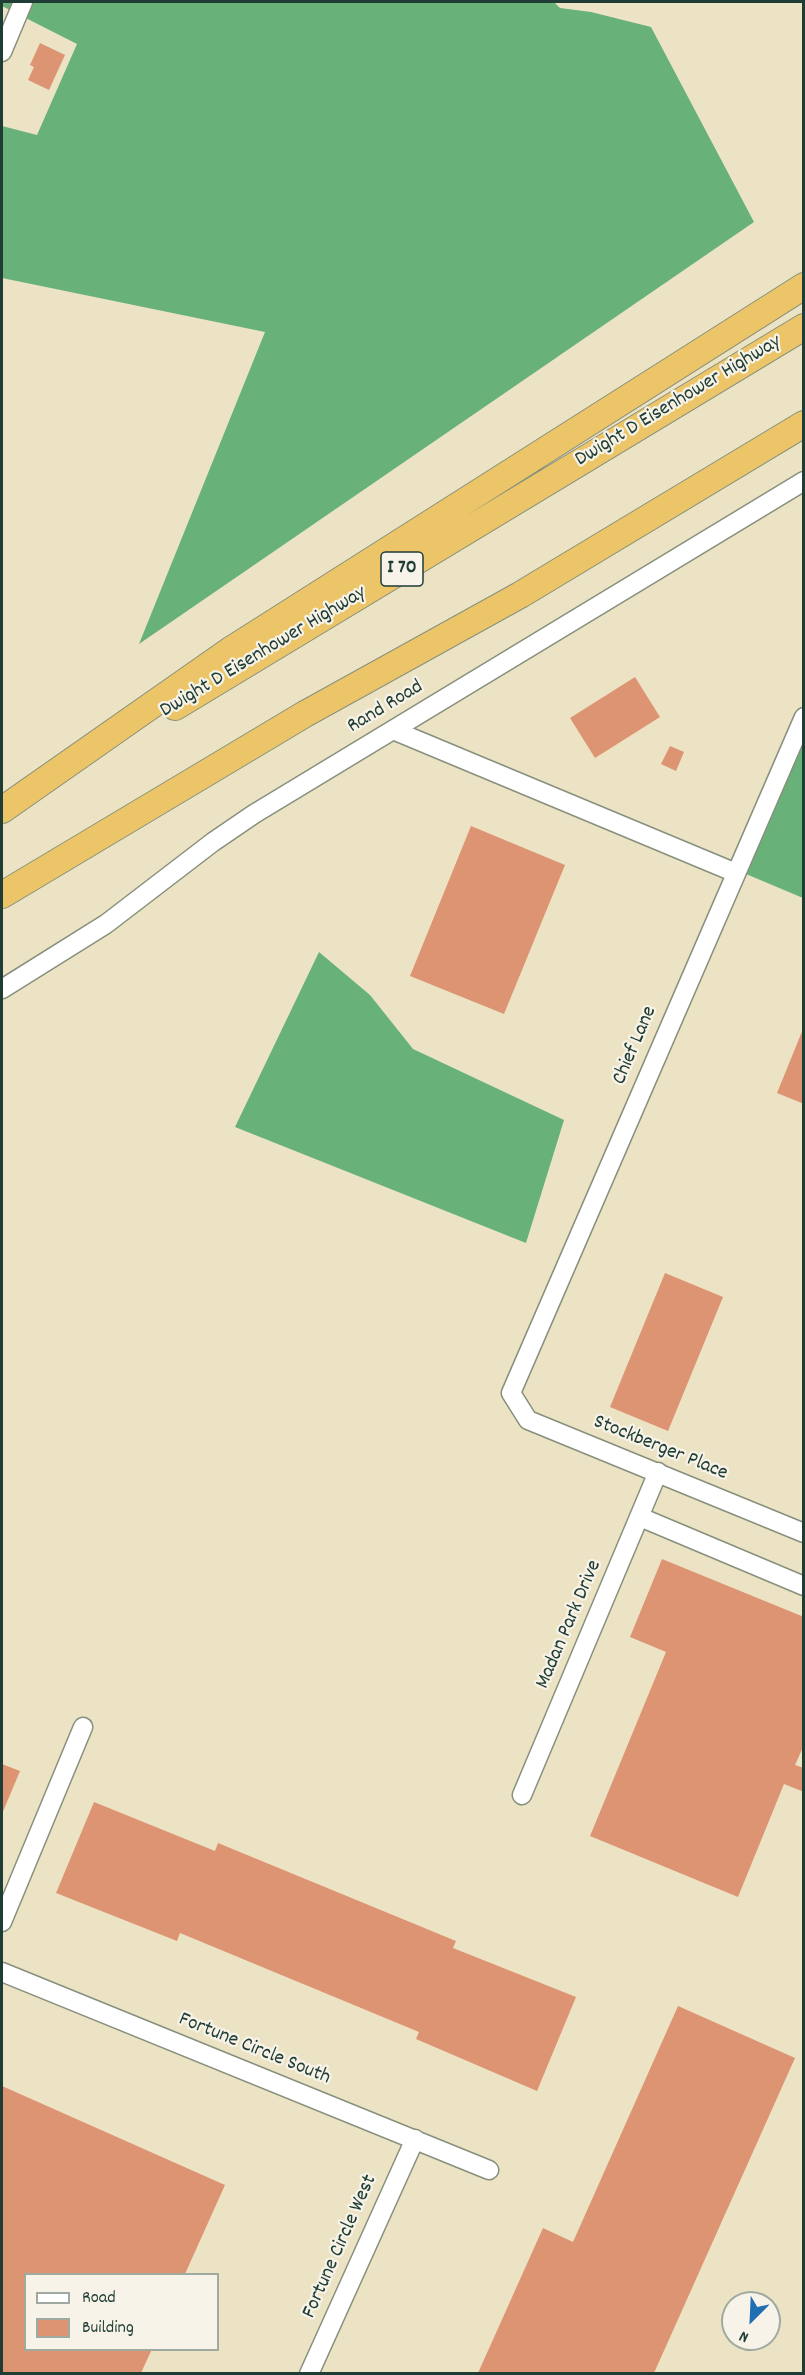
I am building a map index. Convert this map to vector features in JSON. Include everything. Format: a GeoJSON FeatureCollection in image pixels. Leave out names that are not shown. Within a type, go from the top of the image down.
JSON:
{"type":"FeatureCollection","features":[{"type":"Feature","properties":{"kind":"highway"},"geometry":{"type":"LineString","coordinates":[[2,812],[232,649],[804,286]]}},
{"type":"Feature","properties":{"kind":"highway","name":"Dwight D Eisenhower Highway"},"geometry":{"type":"LineString","coordinates":[[2,812],[804,327]]}},
{"type":"Feature","properties":{"kind":"highway"},"geometry":{"type":"LineString","coordinates":[[2,896],[305,714],[520,595],[804,424]]}},
{"type":"Feature","properties":{"kind":"street"},"geometry":{"type":"LineString","coordinates":[[2,52],[23,2]]}},
{"type":"Feature","properties":{"kind":"street","name":"Rand Road"},"geometry":{"type":"LineString","coordinates":[[2,989],[106,924],[213,842],[246,820],[804,481]]}},
{"type":"Feature","properties":{"kind":"street","name":"Chief Lane"},"geometry":{"type":"LineString","coordinates":[[511,1393],[804,717]]}},
{"type":"Feature","properties":{"kind":"street"},"geometry":{"type":"LineString","coordinates":[[393,730],[736,873]]}},
{"type":"Feature","properties":{"kind":"street","name":"Stockberger Place"},"geometry":{"type":"LineString","coordinates":[[511,1393],[528,1420],[804,1533]]}},
{"type":"Feature","properties":{"kind":"street","name":"Madan Park Drive"},"geometry":{"type":"LineString","coordinates":[[522,1795],[658,1472]]}},
{"type":"Feature","properties":{"kind":"street"},"geometry":{"type":"LineString","coordinates":[[640,1517],[804,1586]]}},
{"type":"Feature","properties":{"kind":"street"},"geometry":{"type":"LineString","coordinates":[[2,1922],[82,1727]]}},
{"type":"Feature","properties":{"kind":"street","name":"Fortune Circle South"},"geometry":{"type":"LineString","coordinates":[[2,1972],[489,2170]]}},
{"type":"Feature","properties":{"kind":"street","name":"Fortune Circle West"},"geometry":{"type":"LineString","coordinates":[[309,2373],[415,2139]]}},
{"type":"Feature","properties":{"kind":"green space"},"geometry":{"type":"Polygon","coordinates":[[[2,2],[554,2],[560,8],[591,12],[651,27],[754,222],[139,644],[265,332],[2,278],[2,126],[37,135],[77,44],[2,6],[2,2]]]}},
{"type":"Feature","properties":{"kind":"green space"},"geometry":{"type":"Polygon","coordinates":[[[803,736],[803,898],[746,874],[753,843],[803,736]]]}},
{"type":"Feature","properties":{"kind":"green space"},"geometry":{"type":"Polygon","coordinates":[[[319,952],[370,995],[413,1049],[564,1120],[526,1243],[235,1127],[319,952]]]}},
{"type":"Feature","properties":{"kind":"building"},"geometry":{"type":"Polygon","coordinates":[[[40,43],[65,55],[49,90],[28,80],[34,67],[30,65],[40,43]]]}},
{"type":"Feature","properties":{"kind":"building"},"geometry":{"type":"Polygon","coordinates":[[[635,677],[660,717],[595,758],[570,718],[635,677]]]}},
{"type":"Feature","properties":{"kind":"building"},"geometry":{"type":"Polygon","coordinates":[[[670,746],[684,752],[676,771],[661,764],[670,746]]]}},
{"type":"Feature","properties":{"kind":"building"},"geometry":{"type":"Polygon","coordinates":[[[471,826],[565,865],[504,1014],[410,976],[471,826]]]}},
{"type":"Feature","properties":{"kind":"building"},"geometry":{"type":"Polygon","coordinates":[[[804,1029],[804,1104],[777,1093],[804,1029]]]}},
{"type":"Feature","properties":{"kind":"building"},"geometry":{"type":"Polygon","coordinates":[[[665,1273],[723,1297],[668,1431],[610,1407],[665,1273]]]}},
{"type":"Feature","properties":{"kind":"building"},"geometry":{"type":"Polygon","coordinates":[[[662,1559],[804,1617],[804,1745],[795,1765],[804,1768],[804,1792],[784,1784],[738,1897],[590,1836],[666,1652],[630,1637],[662,1559]]]}},
{"type":"Feature","properties":{"kind":"building"},"geometry":{"type":"Polygon","coordinates":[[[2,1764],[20,1771],[2,1814],[2,1764]]]}},
{"type":"Feature","properties":{"kind":"building"},"geometry":{"type":"Polygon","coordinates":[[[94,1802],[215,1851],[218,1843],[456,1941],[453,1948],[576,1997],[537,2091],[416,2039],[419,2032],[180,1933],[177,1941],[56,1893],[94,1802]]]}},
{"type":"Feature","properties":{"kind":"building"},"geometry":{"type":"Polygon","coordinates":[[[678,2006],[795,2058],[654,2373],[478,2373],[543,2228],[573,2242],[678,2006]]]}},
{"type":"Feature","properties":{"kind":"building"},"geometry":{"type":"Polygon","coordinates":[[[2,2086],[225,2185],[185,2273],[24,2273],[24,2351],[151,2351],[141,2373],[2,2373],[2,2086]]]}}]}
